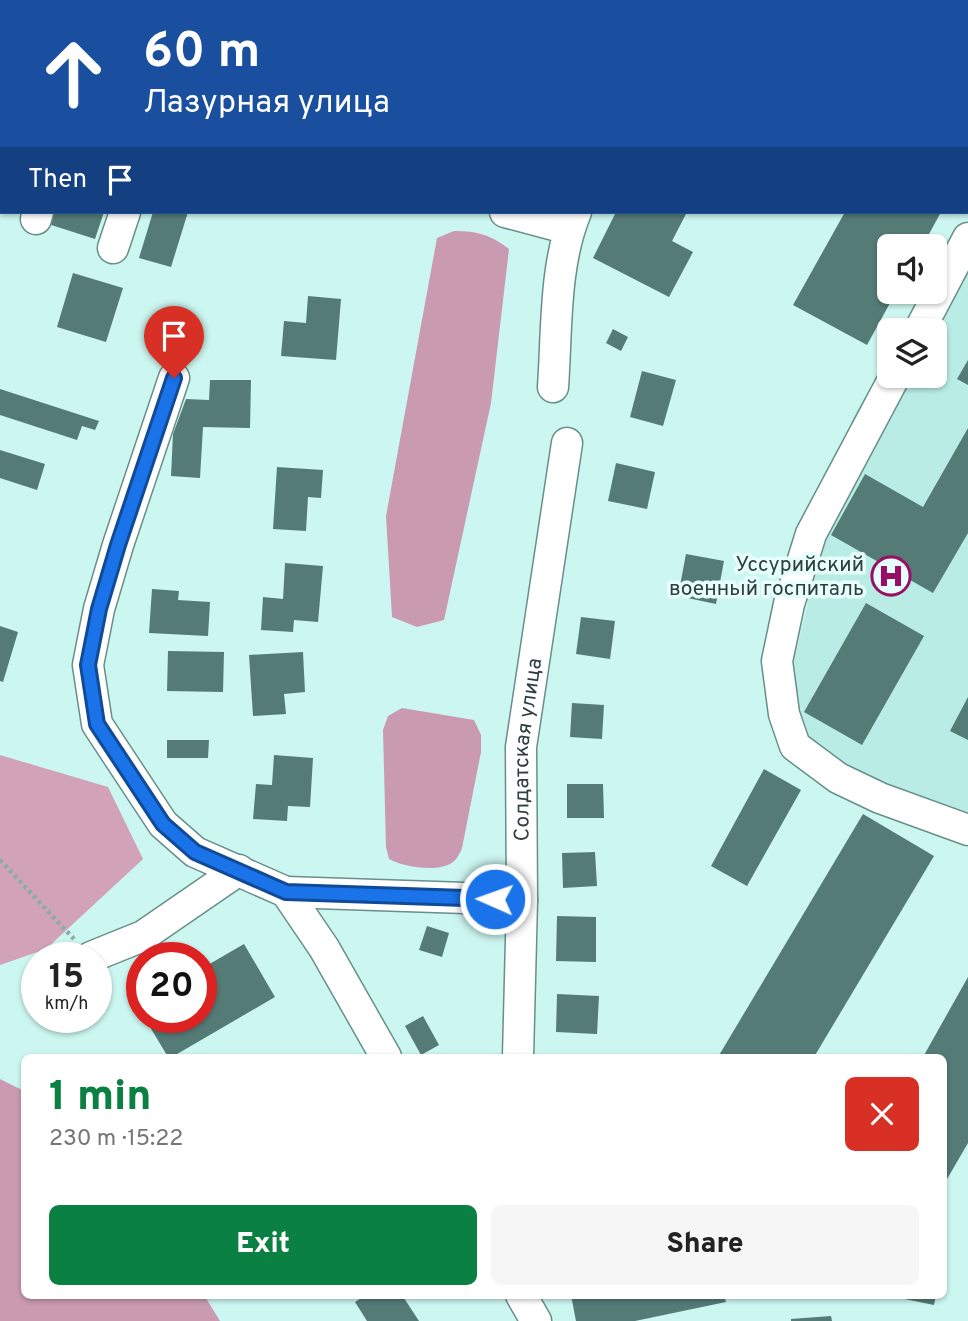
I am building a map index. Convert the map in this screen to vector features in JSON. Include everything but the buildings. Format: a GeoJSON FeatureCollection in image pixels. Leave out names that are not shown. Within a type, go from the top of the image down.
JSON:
{"type":"FeatureCollection","features":[{"type":"Feature","properties":{"kind":"street"},"geometry":{"type":"LineString","coordinates":[[113,248],[124,214]]}},
{"type":"Feature","properties":{"kind":"street"},"geometry":{"type":"LineString","coordinates":[[522,214],[573,220],[561,274],[553,387]]}},
{"type":"Feature","properties":{"kind":"street"},"geometry":{"type":"LineString","coordinates":[[926,318],[968,238]]}},
{"type":"Feature","properties":{"kind":"street"},"geometry":{"type":"LineString","coordinates":[[174,378],[118,545],[99,609],[88,665],[97,724],[163,824],[195,852],[286,892],[522,900]]}},
{"type":"Feature","properties":{"kind":"street"},"geometry":{"type":"LineString","coordinates":[[889,388],[811,534],[789,604],[776,661],[784,714],[795,746],[838,778],[880,798],[968,830]]}},
{"type":"Feature","properties":{"kind":"street","name":"Солдатская улица"},"geometry":{"type":"LineString","coordinates":[[518,1054],[522,747],[567,443]]}},
{"type":"Feature","properties":{"kind":"street"},"geometry":{"type":"LineString","coordinates":[[112,949],[143,936],[239,870]]}},
{"type":"Feature","properties":{"kind":"street"},"geometry":{"type":"LineString","coordinates":[[286,892],[324,948],[384,1054]]}},
{"type":"Feature","properties":{"kind":"street"},"geometry":{"type":"LineString","coordinates":[[523,1299],[536,1321]]}},
{"type":"Feature","properties":{"kind":"street"},"geometry":{"type":"LineString","coordinates":[[534,1299],[542,1321]]}},
{"type":"Feature","properties":{"kind":"path"},"geometry":{"type":"LineString","coordinates":[[0,860],[77,942]]}},
{"type":"Feature","properties":{"kind":"shaded area","name":"Уссурийский военный госпиталь"},"geometry":{"type":"Polygon","coordinates":[[[968,225],[968,846],[776,735],[853,417],[877,377],[877,388],[947,388],[947,318],[938,318],[943,304],[947,304],[947,290],[968,225]]]}},
{"type":"Feature","properties":{"kind":"shaded area"},"geometry":{"type":"Polygon","coordinates":[[[454,231],[483,235],[509,249],[491,403],[444,620],[417,627],[392,617],[386,516],[437,238],[454,231]]]}},
{"type":"Feature","properties":{"kind":"shaded area"},"geometry":{"type":"Polygon","coordinates":[[[402,708],[474,720],[481,735],[481,752],[462,848],[456,859],[447,865],[421,868],[389,859],[386,847],[383,730],[388,716],[402,708]]]}},
{"type":"Feature","properties":{"kind":"shaded area"},"geometry":{"type":"Polygon","coordinates":[[[0,755],[108,787],[143,859],[54,942],[21,942],[21,958],[0,965],[0,755]]]}},
{"type":"Feature","properties":{"kind":"shaded area"},"geometry":{"type":"Polygon","coordinates":[[[0,1079],[21,1090],[21,1299],[206,1299],[220,1321],[0,1321],[0,1079]]]}},
{"type":"Feature","properties":{"kind":"place","name":"Уссурийский военный госпиталь"},"geometry":{"type":"Point","coordinates":[891,576]}},
{"type":"Feature","properties":{"kind":"route"},"geometry":{"type":"LineString","coordinates":[[174,378],[99,609],[88,665],[97,724],[163,824],[195,852],[286,892],[495,899]]}}]}
